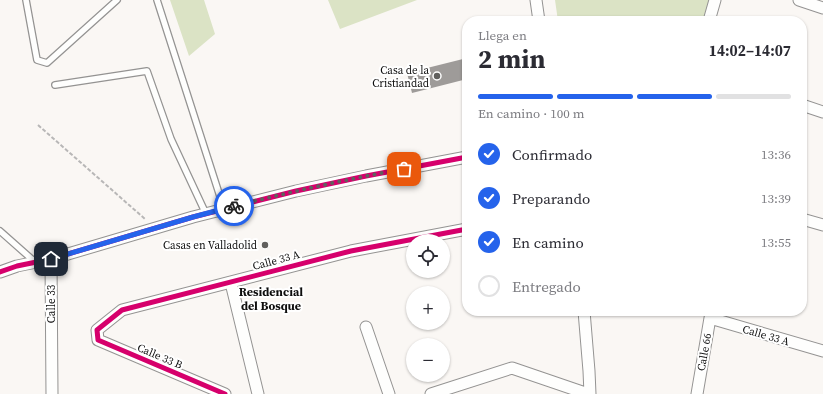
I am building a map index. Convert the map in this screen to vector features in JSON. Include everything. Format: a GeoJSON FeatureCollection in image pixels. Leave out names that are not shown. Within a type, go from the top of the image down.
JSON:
{"type":"FeatureCollection","features":[{"type":"Feature","properties":{"kind":"street"},"geometry":{"type":"LineString","coordinates":[[536,0],[538,16]]}},
{"type":"Feature","properties":{"kind":"street"},"geometry":{"type":"LineString","coordinates":[[710,16],[715,0]]}},
{"type":"Feature","properties":{"kind":"street"},"geometry":{"type":"LineString","coordinates":[[799,0],[823,8]]}},
{"type":"Feature","properties":{"kind":"street"},"geometry":{"type":"LineString","coordinates":[[807,107],[823,112]]}},
{"type":"Feature","properties":{"kind":"street"},"geometry":{"type":"LineString","coordinates":[[0,272],[17,266],[51,259],[224,209],[296,191],[462,157]]}},
{"type":"Feature","properties":{"kind":"street"},"geometry":{"type":"LineString","coordinates":[[807,220],[823,224]]}},
{"type":"Feature","properties":{"kind":"street","name":"Calle 33 A"},"geometry":{"type":"LineString","coordinates":[[97,330],[122,310],[351,251],[462,230]]}},
{"type":"Feature","properties":{"kind":"street","name":"Calle 33"},"geometry":{"type":"LineString","coordinates":[[51,259],[52,394]]}},
{"type":"Feature","properties":{"kind":"street"},"geometry":{"type":"LineString","coordinates":[[231,283],[258,394]]}},
{"type":"Feature","properties":{"kind":"street"},"geometry":{"type":"LineString","coordinates":[[431,394],[512,368],[589,394],[589,371],[584,316]]}},
{"type":"Feature","properties":{"kind":"street","name":"Calle 66"},"geometry":{"type":"LineString","coordinates":[[697,394],[711,316]]}},
{"type":"Feature","properties":{"kind":"street","name":"Calle 33 A"},"geometry":{"type":"LineString","coordinates":[[717,316],[823,351]]}},
{"type":"Feature","properties":{"kind":"street"},"geometry":{"type":"LineString","coordinates":[[366,327],[389,394]]}},
{"type":"Feature","properties":{"kind":"street","name":"Calle 33 B"},"geometry":{"type":"LineString","coordinates":[[97,330],[98,340],[225,394]]}},
{"type":"Feature","properties":{"kind":"lane"},"geometry":{"type":"LineString","coordinates":[[26,0],[37,60],[47,63],[116,0]]}},
{"type":"Feature","properties":{"kind":"lane"},"geometry":{"type":"LineString","coordinates":[[157,0],[224,209]]}},
{"type":"Feature","properties":{"kind":"lane"},"geometry":{"type":"LineString","coordinates":[[55,85],[147,71],[171,139],[206,214]]}},
{"type":"Feature","properties":{"kind":"lane"},"geometry":{"type":"LineString","coordinates":[[0,231],[36,262]]}},
{"type":"Feature","properties":{"kind":"path"},"geometry":{"type":"LineString","coordinates":[[38,125],[155,228]]}},
{"type":"Feature","properties":{"kind":"green space"},"geometry":{"type":"Polygon","coordinates":[[[170,0],[204,0],[215,34],[189,56],[170,0]]]}},
{"type":"Feature","properties":{"kind":"green space"},"geometry":{"type":"Polygon","coordinates":[[[328,0],[417,0],[340,29],[328,0]]]}},
{"type":"Feature","properties":{"kind":"green space"},"geometry":{"type":"Polygon","coordinates":[[[555,0],[711,0],[706,16],[557,16],[555,0]]]}},
{"type":"Feature","properties":{"kind":"building","name":"Casa de la Cristiandad"},"geometry":{"type":"Polygon","coordinates":[[[462,59],[462,80],[412,93],[407,73],[462,59]]]}},
{"type":"Feature","properties":{"kind":"cycle path"},"geometry":{"type":"LineString","coordinates":[[0,272],[17,266],[51,259],[193,217],[296,191],[462,158]]}},
{"type":"Feature","properties":{"kind":"cycle path"},"geometry":{"type":"LineString","coordinates":[[225,394],[98,340],[97,330],[122,310],[351,251],[462,230]]}},
{"type":"Feature","properties":{"kind":"way so far"},"geometry":{"type":"LineString","coordinates":[[234,206],[296,191],[404,169]]}},
{"type":"Feature","properties":{"kind":"place","name":"Casa de la Cristiandad"},"geometry":{"type":"Point","coordinates":[437,76]}},
{"type":"Feature","properties":{"kind":"place","name":"Casas en Valladolid"},"geometry":{"type":"Point","coordinates":[265,245]}},
{"type":"Feature","properties":{"kind":"district","name":"Residencial del Bosque"},"geometry":{"type":"Point","coordinates":[271,299]}},
{"type":"Feature","properties":{"kind":"route"},"geometry":{"type":"LineString","coordinates":[[51,259],[234,206]]}}]}
